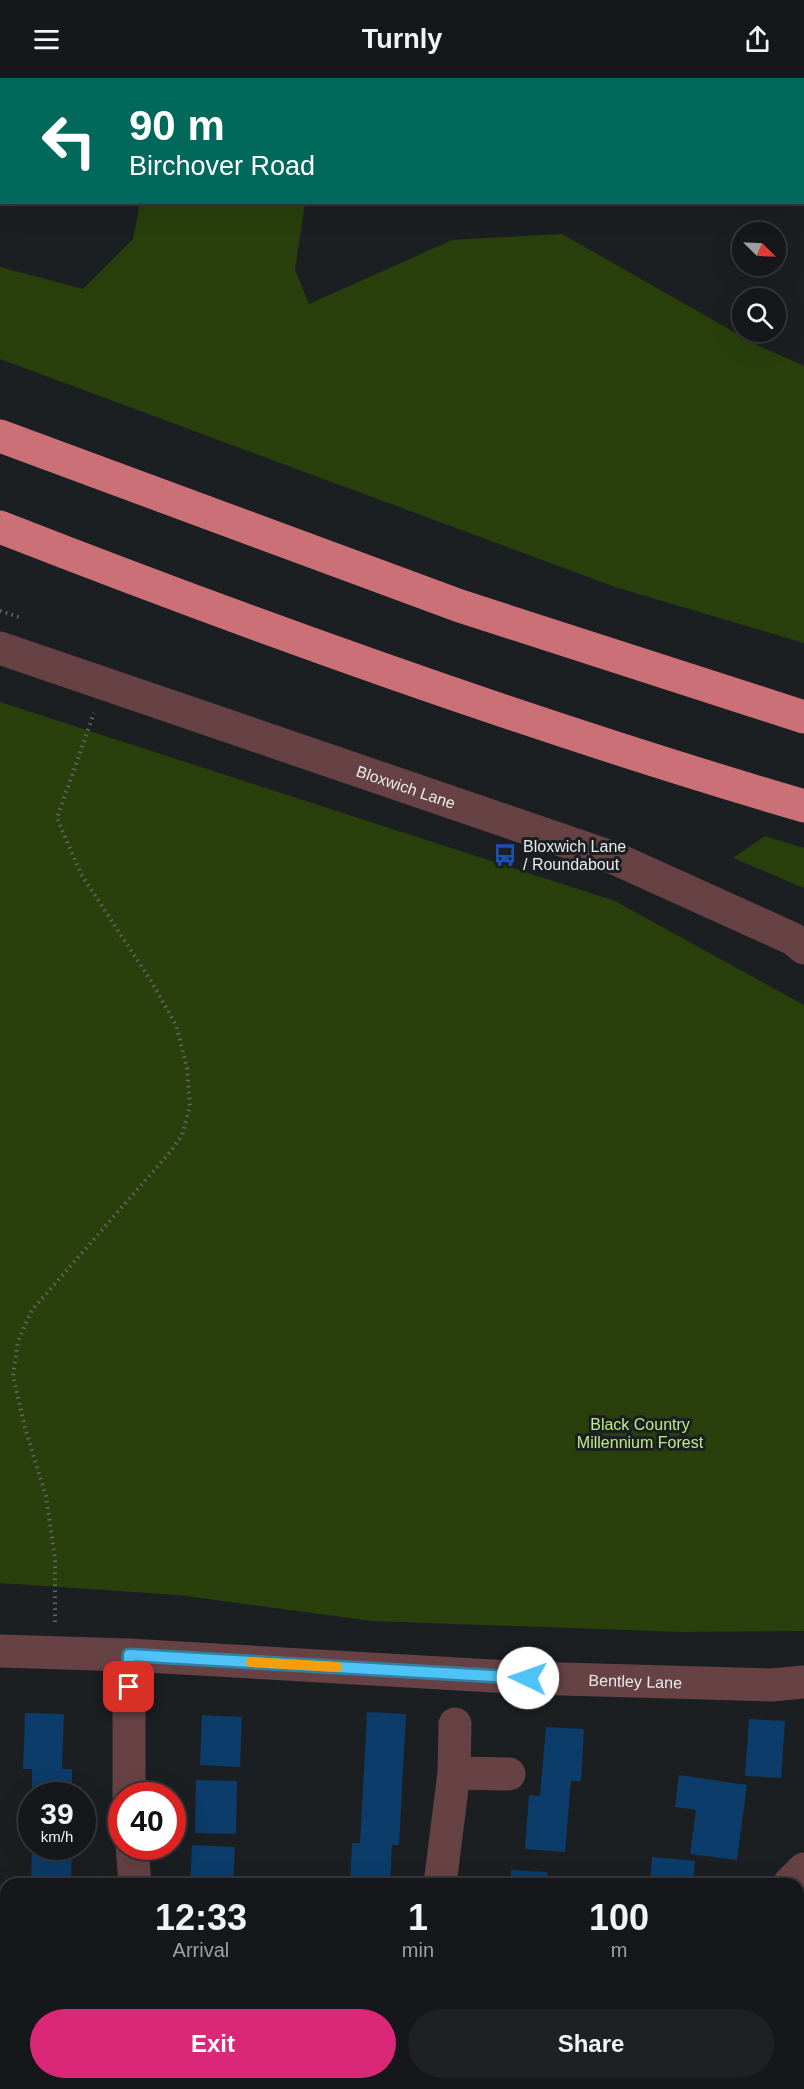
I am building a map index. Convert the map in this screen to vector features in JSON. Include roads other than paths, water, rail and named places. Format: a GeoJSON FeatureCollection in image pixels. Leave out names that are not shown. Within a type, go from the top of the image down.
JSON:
{"type":"FeatureCollection","features":[{"type":"Feature","properties":{"kind":"highway"},"geometry":{"type":"LineString","coordinates":[[0,436],[460,606],[804,717]]}},
{"type":"Feature","properties":{"kind":"highway"},"geometry":{"type":"LineString","coordinates":[[0,527],[145,584],[502,712],[804,806]]}},
{"type":"Feature","properties":{"kind":"street","name":"Bloxwich Lane"},"geometry":{"type":"LineString","coordinates":[[0,648],[614,858],[793,939],[804,948]]}},
{"type":"Feature","properties":{"kind":"street","name":"Bentley Lane"},"geometry":{"type":"LineString","coordinates":[[0,1651],[129,1655],[528,1678],[772,1685],[804,1682]]}},
{"type":"Feature","properties":{"kind":"street"},"geometry":{"type":"LineString","coordinates":[[129,1655],[129,1782]]}},
{"type":"Feature","properties":{"kind":"street"},"geometry":{"type":"LineString","coordinates":[[441,1878],[454,1773],[455,1724]]}},
{"type":"Feature","properties":{"kind":"street"},"geometry":{"type":"LineString","coordinates":[[454,1773],[509,1774]]}},
{"type":"Feature","properties":{"kind":"street"},"geometry":{"type":"LineString","coordinates":[[133,1860],[135,1878]]}},
{"type":"Feature","properties":{"kind":"place","name":"Bloxwich Lane / Roundabout"},"geometry":{"type":"Point","coordinates":[505,855]}},
{"type":"Feature","properties":{"kind":"park label","name":"Black Country Millennium Forest"},"geometry":{"type":"Point","coordinates":[640,1433]}}]}
